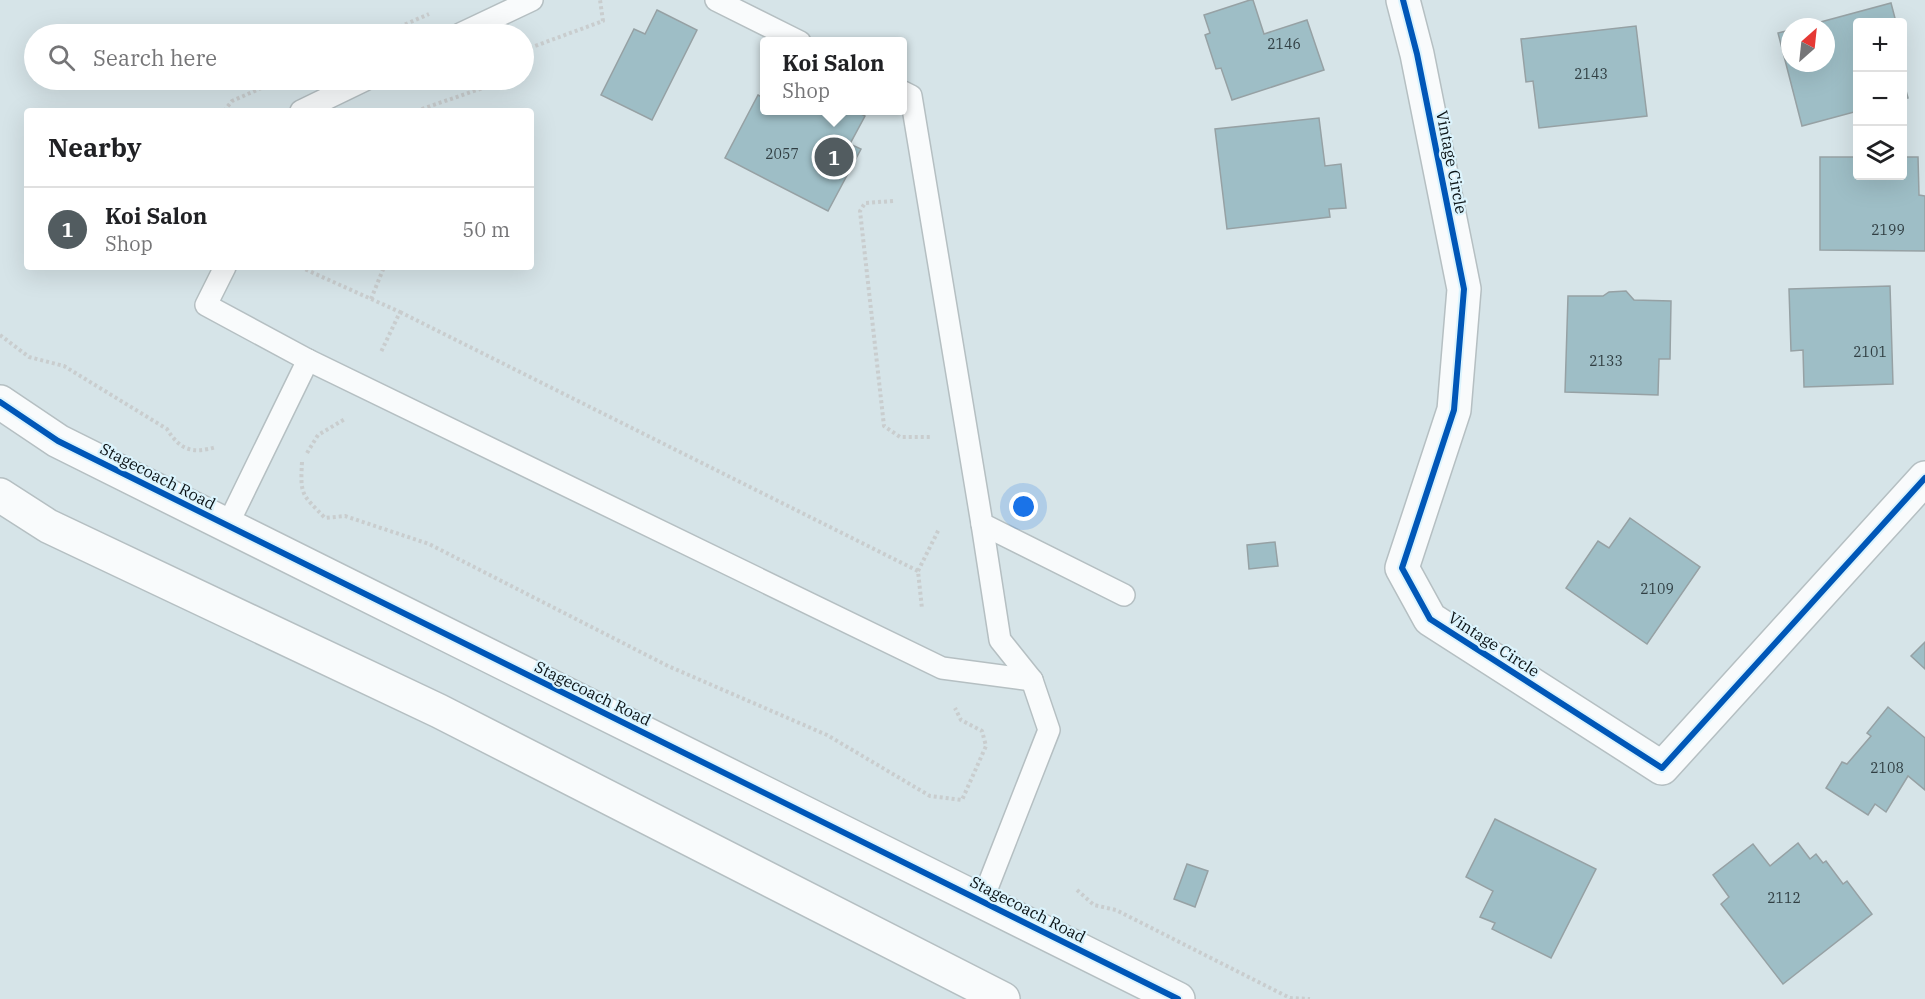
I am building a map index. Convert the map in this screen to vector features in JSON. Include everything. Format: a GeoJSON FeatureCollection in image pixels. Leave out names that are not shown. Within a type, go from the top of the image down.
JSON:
{"type":"FeatureCollection","features":[{"type":"Feature","properties":{"kind":"street","name":"Vintage Circle"},"geometry":{"type":"LineString","coordinates":[[1404,0],[1464,289],[1454,410],[1402,568],[1430,619],[1662,768],[1925,478]]}},
{"type":"Feature","properties":{"kind":"street","name":"Stagecoach Road"},"geometry":{"type":"LineString","coordinates":[[0,402],[58,441],[1178,999]]}},
{"type":"Feature","properties":{"kind":"street"},"geometry":{"type":"LineString","coordinates":[[0,495],[48,526],[439,711],[1004,999]]}},
{"type":"Feature","properties":{"kind":"lane"},"geometry":{"type":"LineString","coordinates":[[481,24],[532,0]]}},
{"type":"Feature","properties":{"kind":"lane"},"geometry":{"type":"LineString","coordinates":[[716,0],[790,37]]}},
{"type":"Feature","properties":{"kind":"lane"},"geometry":{"type":"LineString","coordinates":[[307,108],[344,90]]}},
{"type":"Feature","properties":{"kind":"lane"},"geometry":{"type":"LineString","coordinates":[[907,94],[911,96],[1000,640],[1032,680],[1049,730],[981,902]]}},
{"type":"Feature","properties":{"kind":"lane"},"geometry":{"type":"LineString","coordinates":[[224,270],[206,305],[308,360],[942,668],[1032,680]]}},
{"type":"Feature","properties":{"kind":"lane"},"geometry":{"type":"LineString","coordinates":[[228,525],[308,360]]}},
{"type":"Feature","properties":{"kind":"lane"},"geometry":{"type":"LineString","coordinates":[[982,524],[1124,595]]}},
{"type":"Feature","properties":{"kind":"path"},"geometry":{"type":"LineString","coordinates":[[534,46],[603,21],[600,0]]}},
{"type":"Feature","properties":{"kind":"path"},"geometry":{"type":"LineString","coordinates":[[406,24],[431,13]]}},
{"type":"Feature","properties":{"kind":"path"},"geometry":{"type":"LineString","coordinates":[[226,108],[232,101],[258,90]]}},
{"type":"Feature","properties":{"kind":"path"},"geometry":{"type":"LineString","coordinates":[[425,108],[477,90]]}},
{"type":"Feature","properties":{"kind":"path"},"geometry":{"type":"LineString","coordinates":[[895,201],[865,202],[860,211],[884,426],[900,437],[932,437],[933,448]]}},
{"type":"Feature","properties":{"kind":"path"},"geometry":{"type":"LineString","coordinates":[[306,270],[400,312],[918,571]]}},
{"type":"Feature","properties":{"kind":"path"},"geometry":{"type":"LineString","coordinates":[[371,299],[383,270]]}},
{"type":"Feature","properties":{"kind":"path"},"geometry":{"type":"LineString","coordinates":[[381,352],[400,312]]}},
{"type":"Feature","properties":{"kind":"path"},"geometry":{"type":"LineString","coordinates":[[0,335],[29,357],[64,366],[167,429],[176,444],[199,452],[216,447]]}},
{"type":"Feature","properties":{"kind":"path"},"geometry":{"type":"LineString","coordinates":[[351,416],[318,435],[302,460],[300,486],[305,497],[325,518],[345,516],[429,544],[668,666],[827,735],[930,796],[963,800],[986,746],[982,731],[961,720],[955,708]]}},
{"type":"Feature","properties":{"kind":"path"},"geometry":{"type":"LineString","coordinates":[[922,609],[918,571],[939,529]]}},
{"type":"Feature","properties":{"kind":"path"},"geometry":{"type":"LineString","coordinates":[[1077,890],[1094,905],[1116,910],[1290,998],[1310,999]]}},
{"type":"Feature","properties":{"kind":"building"},"geometry":{"type":"Polygon","coordinates":[[[1253,0],[1264,34],[1307,20],[1324,70],[1232,100],[1221,68],[1216,69],[1205,35],[1210,33],[1204,15],[1253,0]]]}},
{"type":"Feature","properties":{"kind":"building"},"geometry":{"type":"Polygon","coordinates":[[[1891,3],[1895,18],[1853,18],[1853,112],[1802,126],[1788,72],[1835,72],[1835,18],[1891,3]]]}},
{"type":"Feature","properties":{"kind":"building"},"geometry":{"type":"Polygon","coordinates":[[[657,10],[697,30],[652,120],[601,95],[634,29],[645,34],[657,10]]]}},
{"type":"Feature","properties":{"kind":"building"},"geometry":{"type":"Polygon","coordinates":[[[1636,26],[1647,116],[1539,128],[1533,81],[1526,82],[1521,39],[1636,26]]]}},
{"type":"Feature","properties":{"kind":"building"},"geometry":{"type":"Polygon","coordinates":[[[758,95],[760,96],[760,115],[865,116],[850,144],[861,149],[828,211],[725,158],[758,95]]]}},
{"type":"Feature","properties":{"kind":"building"},"geometry":{"type":"Polygon","coordinates":[[[1319,118],[1325,166],[1341,164],[1346,208],[1329,209],[1330,217],[1227,229],[1215,129],[1319,118]]]}},
{"type":"Feature","properties":{"kind":"building"},"geometry":{"type":"Polygon","coordinates":[[[1820,157],[1853,157],[1853,180],[1907,180],[1907,157],[1918,157],[1919,195],[1925,196],[1925,251],[1820,250],[1820,157]]]}},
{"type":"Feature","properties":{"kind":"building"},"geometry":{"type":"Polygon","coordinates":[[[1890,286],[1893,384],[1804,387],[1803,350],[1791,351],[1789,289],[1890,286]]]}},
{"type":"Feature","properties":{"kind":"building"},"geometry":{"type":"Polygon","coordinates":[[[1626,291],[1634,300],[1671,301],[1670,359],[1659,359],[1658,395],[1565,392],[1568,296],[1603,296],[1609,292],[1626,291]]]}},
{"type":"Feature","properties":{"kind":"building"},"geometry":{"type":"Polygon","coordinates":[[[1630,518],[1700,567],[1647,644],[1566,588],[1598,541],[1609,548],[1630,518]]]}},
{"type":"Feature","properties":{"kind":"building"},"geometry":{"type":"Polygon","coordinates":[[[1275,542],[1278,566],[1249,569],[1247,545],[1275,542]]]}},
{"type":"Feature","properties":{"kind":"building"},"geometry":{"type":"Polygon","coordinates":[[[1925,642],[1925,669],[1911,656],[1925,642]]]}},
{"type":"Feature","properties":{"kind":"building"},"geometry":{"type":"Polygon","coordinates":[[[1888,707],[1925,738],[1925,790],[1908,776],[1886,812],[1875,804],[1868,815],[1826,788],[1842,762],[1847,764],[1871,736],[1867,733],[1888,707]]]}},
{"type":"Feature","properties":{"kind":"building"},"geometry":{"type":"Polygon","coordinates":[[[1495,819],[1596,869],[1551,958],[1492,929],[1495,923],[1480,917],[1493,891],[1466,877],[1495,819]]]}},
{"type":"Feature","properties":{"kind":"building"},"geometry":{"type":"Polygon","coordinates":[[[1798,843],[1810,859],[1816,854],[1823,863],[1826,861],[1843,884],[1847,881],[1872,914],[1783,984],[1721,904],[1729,897],[1713,875],[1753,844],[1770,866],[1798,843]]]}},
{"type":"Feature","properties":{"kind":"building"},"geometry":{"type":"Polygon","coordinates":[[[1187,864],[1208,871],[1195,907],[1174,899],[1187,864]]]}},
{"type":"Feature","properties":{"kind":"cycle path"},"geometry":{"type":"LineString","coordinates":[[1403,0],[1417,54],[1464,289],[1454,410],[1402,568],[1430,619],[1662,768],[1925,478]]}},
{"type":"Feature","properties":{"kind":"cycle path"},"geometry":{"type":"LineString","coordinates":[[0,402],[58,441],[1178,999]]}},
{"type":"Feature","properties":{"kind":"place","name":"Koi Salon"},"geometry":{"type":"Point","coordinates":[834,157]}}]}
